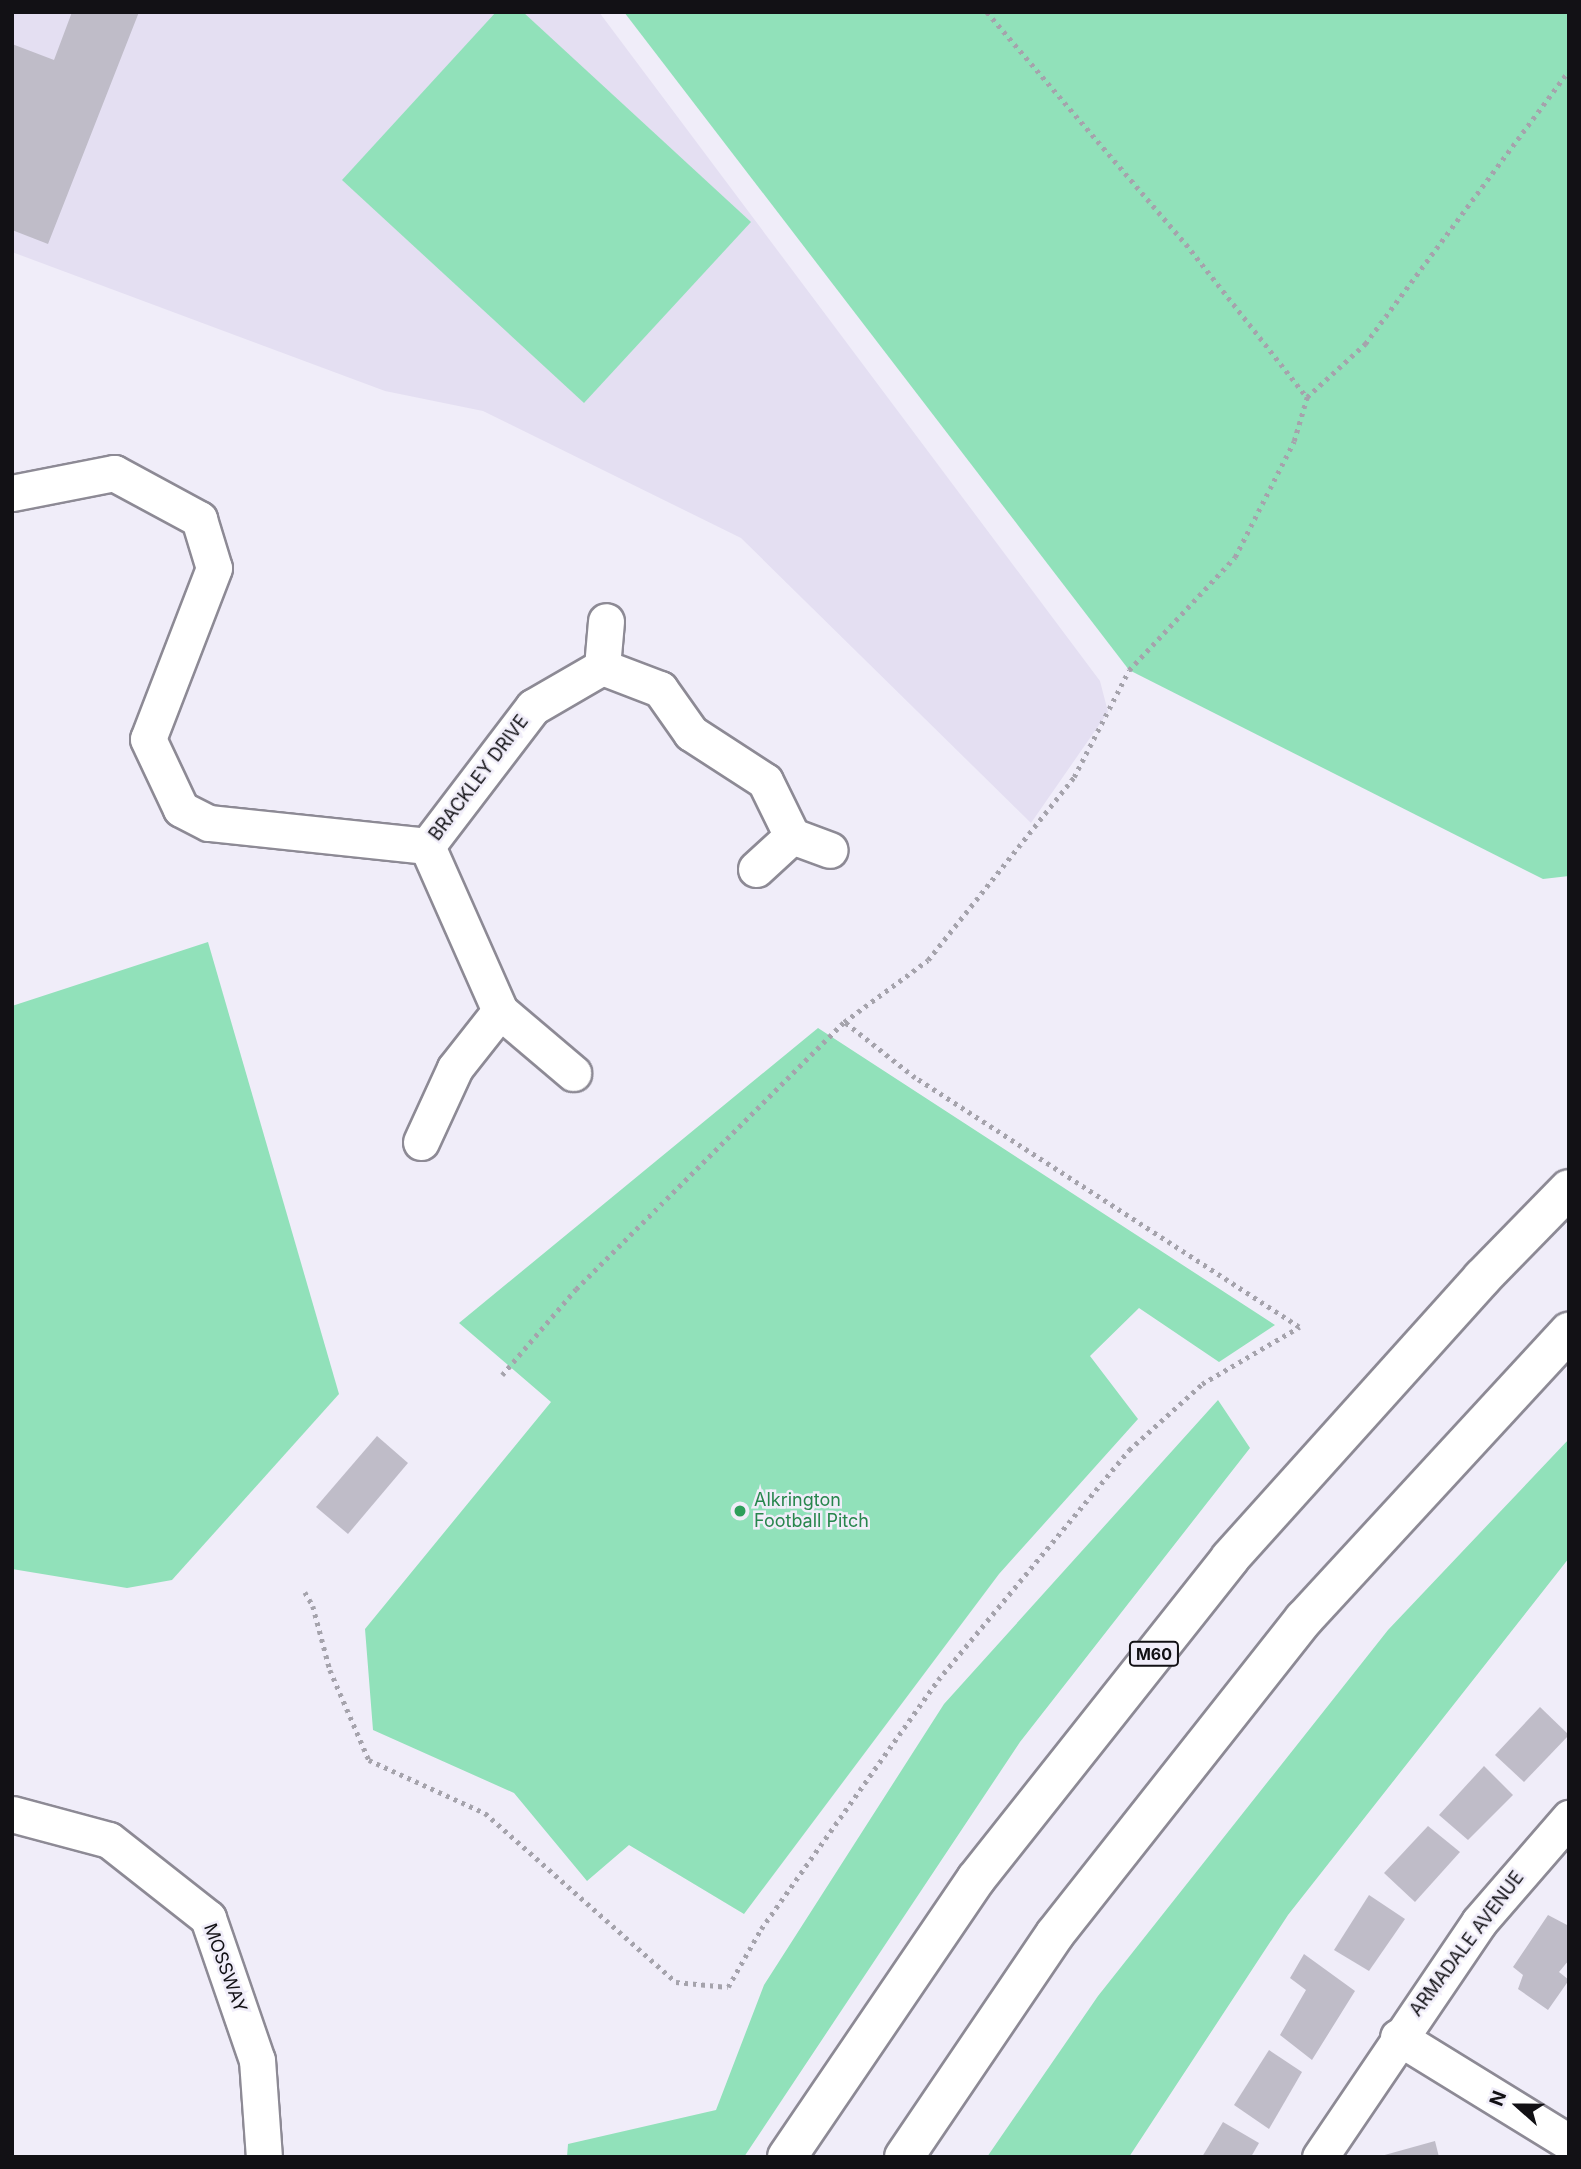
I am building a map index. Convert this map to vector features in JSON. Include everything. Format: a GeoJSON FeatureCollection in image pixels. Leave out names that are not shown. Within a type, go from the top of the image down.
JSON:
{"type":"FeatureCollection","features":[{"type":"Feature","properties":{"kind":"highway","name":"M60"},"geometry":{"type":"LineString","coordinates":[[787,2157],[976,1879],[1230,1558],[1482,1278],[1569,1189]]}},
{"type":"Feature","properties":{"kind":"highway"},"geometry":{"type":"LineString","coordinates":[[904,2157],[1055,1934],[1304,1619],[1569,1332]]}},
{"type":"Feature","properties":{"kind":"street"},"geometry":{"type":"LineString","coordinates":[[12,493],[114,472],[199,519],[214,568],[148,739],[181,809],[209,823],[427,846],[500,1011],[573,1073]]}},
{"type":"Feature","properties":{"kind":"street"},"geometry":{"type":"LineString","coordinates":[[606,621],[602,667],[660,689],[691,733],[765,781],[792,836],[830,850]]}},
{"type":"Feature","properties":{"kind":"street","name":"BRACKLEY DRIVE"},"geometry":{"type":"LineString","coordinates":[[427,846],[533,707],[602,667]]}},
{"type":"Feature","properties":{"kind":"street"},"geometry":{"type":"LineString","coordinates":[[756,869],[792,836]]}},
{"type":"Feature","properties":{"kind":"street"},"geometry":{"type":"LineString","coordinates":[[421,1142],[455,1068],[500,1011]]}},
{"type":"Feature","properties":{"kind":"street","name":"MOSSWAY"},"geometry":{"type":"LineString","coordinates":[[12,1814],[109,1840],[208,1917],[257,2060],[264,2157]]}},
{"type":"Feature","properties":{"kind":"street","name":"ARMADALE AVENUE"},"geometry":{"type":"LineString","coordinates":[[1321,2157],[1398,2037],[1479,1922],[1553,1854],[1569,1818]]}},
{"type":"Feature","properties":{"kind":"street"},"geometry":{"type":"LineString","coordinates":[[1398,2037],[1569,2142]]}},
{"type":"Feature","properties":{"kind":"path"},"geometry":{"type":"LineString","coordinates":[[987,12],[1186,244],[1307,397]]}},
{"type":"Feature","properties":{"kind":"path"},"geometry":{"type":"LineString","coordinates":[[502,1376],[576,1289],[844,1022],[928,960],[1074,777],[1129,670],[1235,557],[1294,442],[1307,397],[1364,344],[1569,70]]}},
{"type":"Feature","properties":{"kind":"path"},"geometry":{"type":"LineString","coordinates":[[305,1592],[313,1605],[330,1670],[369,1760],[431,1792],[485,1813],[676,1982],[728,1987],[761,1929],[939,1680],[1129,1450],[1202,1384],[1299,1327],[915,1079],[844,1022]]}},
{"type":"Feature","properties":{"kind":"shaded area"},"geometry":{"type":"Polygon","coordinates":[[[12,12],[599,12],[1100,681],[1108,712],[1031,823],[741,538],[483,411],[385,391],[12,252],[12,12]]]}},
{"type":"Feature","properties":{"kind":"green space"},"geometry":{"type":"Polygon","coordinates":[[[496,12],[523,12],[751,222],[584,403],[342,180],[496,12]]]}},
{"type":"Feature","properties":{"kind":"green space"},"geometry":{"type":"Polygon","coordinates":[[[624,12],[1569,12],[1569,876],[1543,879],[1129,670],[624,12]]]}},
{"type":"Feature","properties":{"kind":"green space"},"geometry":{"type":"Polygon","coordinates":[[[208,942],[339,1394],[172,1580],[127,1588],[12,1569],[12,1006],[208,942]]]}},
{"type":"Feature","properties":{"kind":"green space"},"geometry":{"type":"Polygon","coordinates":[[[818,1028],[1275,1325],[1219,1362],[1139,1308],[1090,1356],[1138,1419],[999,1574],[744,1914],[629,1845],[587,1881],[514,1793],[373,1730],[365,1629],[551,1402],[459,1323],[818,1028]]]}},
{"type":"Feature","properties":{"kind":"green space"},"geometry":{"type":"Polygon","coordinates":[[[1218,1400],[1250,1448],[1020,1742],[744,2157],[567,2157],[568,2144],[716,2110],[764,1985],[944,1704],[1218,1400]]]}},
{"type":"Feature","properties":{"kind":"green space"},"geometry":{"type":"Polygon","coordinates":[[[1569,1439],[1569,1558],[1288,1915],[1129,2157],[987,2157],[1098,1996],[1388,1630],[1569,1439]]]}},
{"type":"Feature","properties":{"kind":"building"},"geometry":{"type":"Polygon","coordinates":[[[72,12],[139,12],[48,244],[12,230],[12,44],[54,60],[72,12]]]}},
{"type":"Feature","properties":{"kind":"building"},"geometry":{"type":"Polygon","coordinates":[[[377,1436],[408,1463],[348,1534],[316,1507],[377,1436]]]}},
{"type":"Feature","properties":{"kind":"building"},"geometry":{"type":"Polygon","coordinates":[[[1540,1707],[1569,1735],[1524,1782],[1495,1755],[1540,1707]]]}},
{"type":"Feature","properties":{"kind":"building"},"geometry":{"type":"Polygon","coordinates":[[[1484,1766],[1513,1795],[1468,1840],[1439,1815],[1484,1766]]]}},
{"type":"Feature","properties":{"kind":"building"},"geometry":{"type":"Polygon","coordinates":[[[1428,1826],[1460,1852],[1415,1902],[1384,1873],[1428,1826]]]}},
{"type":"Feature","properties":{"kind":"building"},"geometry":{"type":"Polygon","coordinates":[[[1369,1895],[1405,1919],[1369,1971],[1334,1950],[1369,1895]]]}},
{"type":"Feature","properties":{"kind":"building"},"geometry":{"type":"Polygon","coordinates":[[[1548,1915],[1569,1926],[1569,1960],[1559,1972],[1569,1980],[1548,2010],[1518,1989],[1523,1975],[1513,1967],[1548,1915]]]}},
{"type":"Feature","properties":{"kind":"building"},"geometry":{"type":"Polygon","coordinates":[[[1304,1954],[1355,1991],[1312,2060],[1280,2035],[1306,1990],[1290,1978],[1304,1954]]]}},
{"type":"Feature","properties":{"kind":"building"},"geometry":{"type":"Polygon","coordinates":[[[1269,2050],[1302,2072],[1269,2129],[1234,2105],[1269,2050]]]}},
{"type":"Feature","properties":{"kind":"building"},"geometry":{"type":"Polygon","coordinates":[[[1223,2122],[1259,2143],[1251,2157],[1202,2157],[1223,2122]]]}},
{"type":"Feature","properties":{"kind":"building"},"geometry":{"type":"Polygon","coordinates":[[[1435,2141],[1439,2157],[1381,2157],[1381,2156],[1435,2141]]]}},
{"type":"Feature","properties":{"kind":"place","name":"Alkrington Football Pitch"},"geometry":{"type":"Point","coordinates":[740,1511]}}]}
